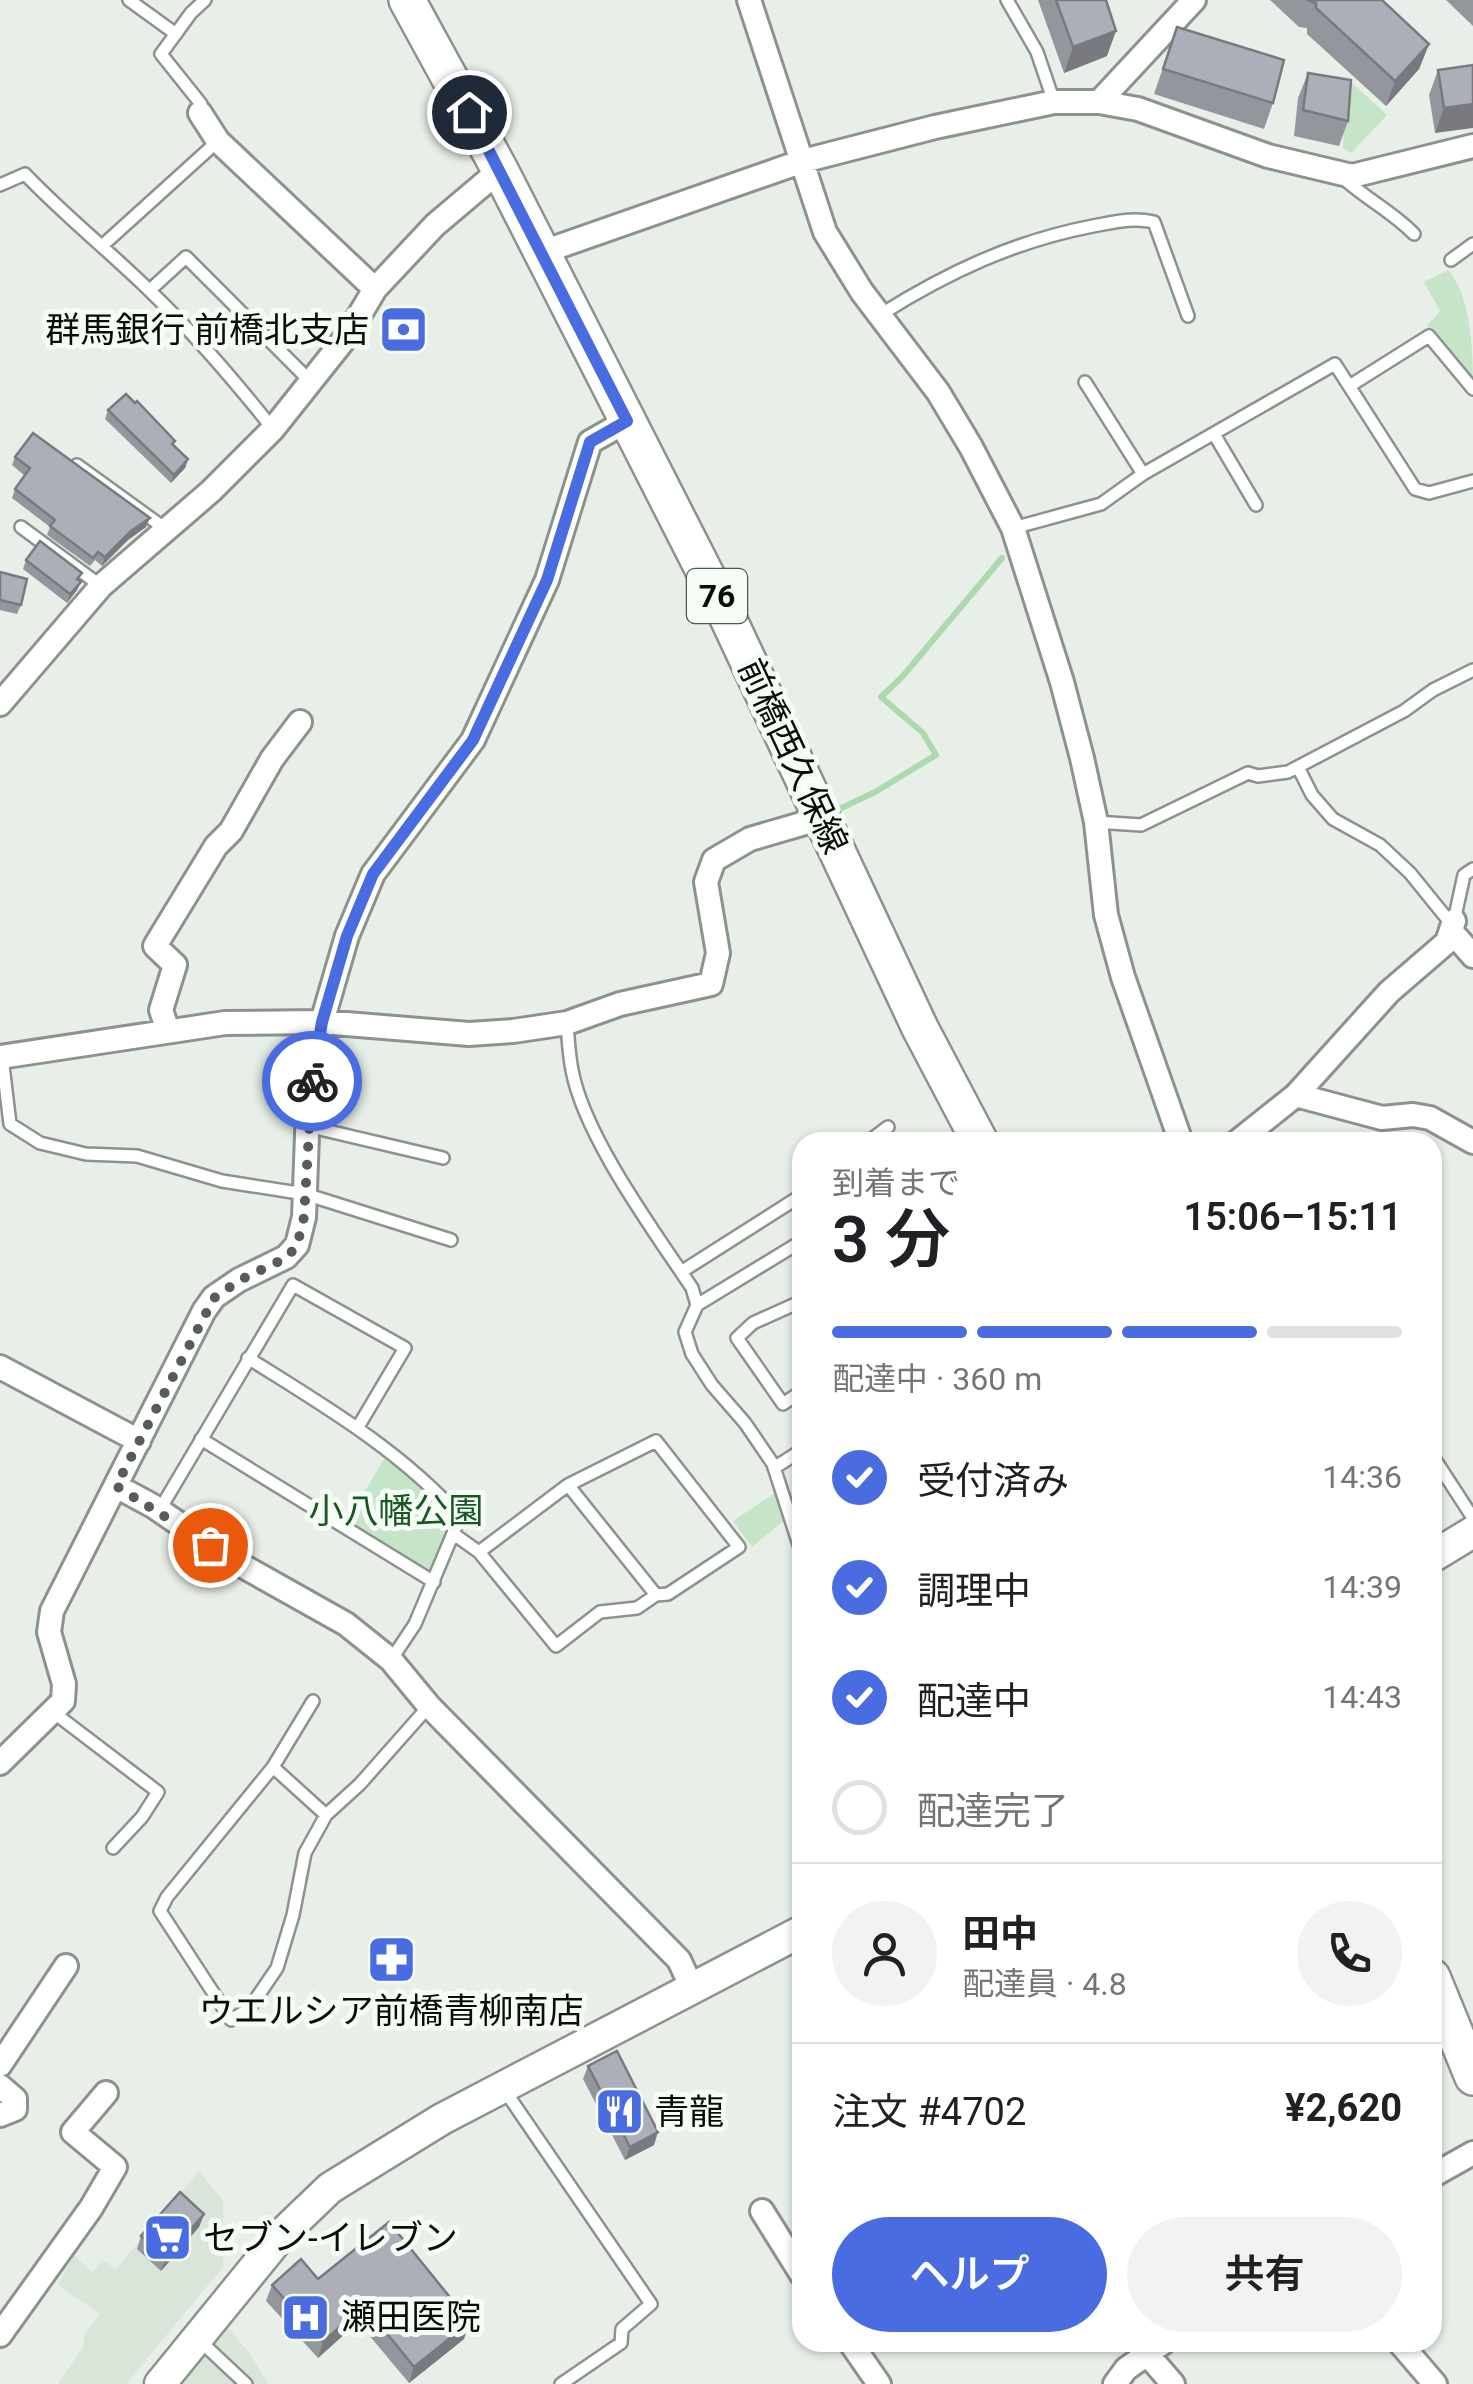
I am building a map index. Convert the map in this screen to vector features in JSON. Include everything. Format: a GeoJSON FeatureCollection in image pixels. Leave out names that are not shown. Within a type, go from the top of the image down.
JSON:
{"type":"FeatureCollection","features":[{"type":"Feature","properties":{"kind":"main road","name":"前橋西久保線"},"geometry":{"type":"LineString","coordinates":[[407,0],[543,252],[727,616],[920,1028],[975,1132]]}},
{"type":"Feature","properties":{"kind":"main road"},"geometry":{"type":"LineString","coordinates":[[1442,1552],[1473,1532]]}},
{"type":"Feature","properties":{"kind":"main road"},"geometry":{"type":"LineString","coordinates":[[160,2384],[282,2234],[330,2188],[442,2119],[792,1936]]}},
{"type":"Feature","properties":{"kind":"main road"},"geometry":{"type":"LineString","coordinates":[[1442,2001],[1473,2077]]}},
{"type":"Feature","properties":{"kind":"street"},"geometry":{"type":"LineString","coordinates":[[750,0],[826,232],[862,292],[938,392],[1013,528],[1062,682],[1096,822],[1106,915],[1122,977],[1177,1132]]}},
{"type":"Feature","properties":{"kind":"street"},"geometry":{"type":"LineString","coordinates":[[1099,102],[1194,0]]}},
{"type":"Feature","properties":{"kind":"street"},"geometry":{"type":"LineString","coordinates":[[543,252],[803,161],[935,126],[1054,102],[1099,102],[1138,109],[1268,156],[1352,176],[1473,146]]}},
{"type":"Feature","properties":{"kind":"street"},"geometry":{"type":"LineString","coordinates":[[200,113],[218,141],[375,289]]}},
{"type":"Feature","properties":{"kind":"street"},"geometry":{"type":"LineString","coordinates":[[0,704],[101,586],[211,492],[273,428],[346,336],[375,289],[434,225],[500,170]]}},
{"type":"Feature","properties":{"kind":"street"},"geometry":{"type":"LineString","coordinates":[[0,1764],[63,1701],[64,1684],[49,1632],[52,1611],[214,1298],[240,1280],[286,1258],[297,1246],[304,1217],[308,1126],[322,1022],[347,936],[373,874],[473,740],[547,580],[590,442],[627,421]]}},
{"type":"Feature","properties":{"kind":"street"},"geometry":{"type":"LineString","coordinates":[[168,1032],[161,1010],[174,965],[155,946],[216,846],[232,831],[272,759],[300,722]]}},
{"type":"Feature","properties":{"kind":"street"},"geometry":{"type":"LineString","coordinates":[[1,1057],[225,1023],[322,1022],[469,1034],[513,1032],[567,1024],[620,1004],[711,984],[718,953],[706,882],[714,860],[750,838],[822,818]]}},
{"type":"Feature","properties":{"kind":"street"},"geometry":{"type":"LineString","coordinates":[[1453,926],[1473,956]]}},
{"type":"Feature","properties":{"kind":"street"},"geometry":{"type":"LineString","coordinates":[[1250,1132],[1296,1095],[1376,1006],[1447,942],[1453,926]]}},
{"type":"Feature","properties":{"kind":"street"},"geometry":{"type":"LineString","coordinates":[[1296,1095],[1382,1118],[1430,1118],[1473,1142]]}},
{"type":"Feature","properties":{"kind":"street"},"geometry":{"type":"LineString","coordinates":[[0,1367],[139,1442]]}},
{"type":"Feature","properties":{"kind":"street"},"geometry":{"type":"LineString","coordinates":[[116,1486],[232,1560],[346,1624],[391,1660],[429,1706],[679,1960],[693,1990]]}},
{"type":"Feature","properties":{"kind":"street"},"geometry":{"type":"LineString","coordinates":[[0,2065],[66,1966]]}},
{"type":"Feature","properties":{"kind":"street"},"geometry":{"type":"LineString","coordinates":[[0,2086],[15,2099],[14,2109],[0,2115]]}},
{"type":"Feature","properties":{"kind":"street"},"geometry":{"type":"LineString","coordinates":[[0,2335],[91,2208],[114,2167],[73,2132],[106,2093]]}},
{"type":"Feature","properties":{"kind":"street"},"geometry":{"type":"LineString","coordinates":[[1442,2170],[1473,2152]]}},
{"type":"Feature","properties":{"kind":"street"},"geometry":{"type":"LineString","coordinates":[[762,2210],[792,2259]]}},
{"type":"Feature","properties":{"kind":"street"},"geometry":{"type":"LineString","coordinates":[[857,2352],[879,2384]]}},
{"type":"Feature","properties":{"kind":"street"},"geometry":{"type":"LineString","coordinates":[[1115,2384],[1126,2369],[1149,2352]]}},
{"type":"Feature","properties":{"kind":"street"},"geometry":{"type":"LineString","coordinates":[[1157,2352],[1174,2384]]}},
{"type":"Feature","properties":{"kind":"street"},"geometry":{"type":"LineString","coordinates":[[1408,2352],[1435,2384]]}},
{"type":"Feature","properties":{"kind":"lane"},"geometry":{"type":"LineString","coordinates":[[129,0],[176,34]]}},
{"type":"Feature","properties":{"kind":"lane"},"geometry":{"type":"LineString","coordinates":[[200,113],[200,104],[161,54],[195,7],[205,0]]}},
{"type":"Feature","properties":{"kind":"lane"},"geometry":{"type":"LineString","coordinates":[[1007,0],[1037,52],[1054,102]]}},
{"type":"Feature","properties":{"kind":"lane"},"geometry":{"type":"LineString","coordinates":[[103,245],[218,141]]}},
{"type":"Feature","properties":{"kind":"lane"},"geometry":{"type":"LineString","coordinates":[[0,185],[25,174],[187,327],[273,428]]}},
{"type":"Feature","properties":{"kind":"lane"},"geometry":{"type":"LineString","coordinates":[[1338,174],[1414,234]]}},
{"type":"Feature","properties":{"kind":"lane"},"geometry":{"type":"LineString","coordinates":[[880,315],[984,257],[1055,233],[1136,218],[1154,222],[1188,316]]}},
{"type":"Feature","properties":{"kind":"lane"},"geometry":{"type":"LineString","coordinates":[[1451,260],[1473,244]]}},
{"type":"Feature","properties":{"kind":"lane"},"geometry":{"type":"LineString","coordinates":[[150,290],[186,257],[311,382]]}},
{"type":"Feature","properties":{"kind":"lane"},"geometry":{"type":"LineString","coordinates":[[1351,385],[1429,336],[1473,389]]}},
{"type":"Feature","properties":{"kind":"lane"},"geometry":{"type":"LineString","coordinates":[[1013,528],[1100,504],[1143,474],[1335,364],[1415,489],[1428,493],[1473,481]]}},
{"type":"Feature","properties":{"kind":"lane"},"geometry":{"type":"LineString","coordinates":[[1086,382],[1143,474]]}},
{"type":"Feature","properties":{"kind":"lane"},"geometry":{"type":"LineString","coordinates":[[1214,434],[1256,505]]}},
{"type":"Feature","properties":{"kind":"lane"},"geometry":{"type":"LineString","coordinates":[[72,462],[167,530]]}},
{"type":"Feature","properties":{"kind":"lane"},"geometry":{"type":"LineString","coordinates":[[20,527],[101,586]]}},
{"type":"Feature","properties":{"kind":"lane"},"geometry":{"type":"LineString","coordinates":[[1096,822],[1141,826],[1248,774],[1288,772],[1473,670]]}},
{"type":"Feature","properties":{"kind":"lane"},"geometry":{"type":"LineString","coordinates":[[1298,766],[1312,795],[1333,819],[1380,846],[1410,873],[1453,926]]}},
{"type":"Feature","properties":{"kind":"lane"},"geometry":{"type":"LineString","coordinates":[[1453,926],[1464,874],[1473,868]]}},
{"type":"Feature","properties":{"kind":"lane"},"geometry":{"type":"LineString","coordinates":[[567,1024],[572,1073],[590,1121],[629,1191],[692,1288],[697,1305]]}},
{"type":"Feature","properties":{"kind":"lane"},"geometry":{"type":"LineString","coordinates":[[1,1057],[10,1124],[40,1143],[86,1154],[137,1156],[222,1181],[305,1194],[451,1240]]}},
{"type":"Feature","properties":{"kind":"lane"},"geometry":{"type":"LineString","coordinates":[[308,1126],[443,1158]]}},
{"type":"Feature","properties":{"kind":"lane"},"geometry":{"type":"LineString","coordinates":[[881,1132],[888,1127]]}},
{"type":"Feature","properties":{"kind":"lane"},"geometry":{"type":"LineString","coordinates":[[681,1272],[792,1201]]}},
{"type":"Feature","properties":{"kind":"lane"},"geometry":{"type":"LineString","coordinates":[[792,1248],[697,1305],[685,1332],[692,1354],[712,1385],[745,1424],[774,1468],[792,1523]]}},
{"type":"Feature","properties":{"kind":"lane"},"geometry":{"type":"LineString","coordinates":[[159,1510],[293,1285],[406,1348],[358,1427]]}},
{"type":"Feature","properties":{"kind":"lane"},"geometry":{"type":"LineString","coordinates":[[792,1305],[753,1323],[737,1338],[783,1404],[792,1398]]}},
{"type":"Feature","properties":{"kind":"lane"},"geometry":{"type":"LineString","coordinates":[[248,1358],[358,1427],[460,1516],[416,1624],[391,1660]]}},
{"type":"Feature","properties":{"kind":"lane"},"geometry":{"type":"LineString","coordinates":[[200,1439],[434,1582]]}},
{"type":"Feature","properties":{"kind":"lane"},"geometry":{"type":"LineString","coordinates":[[455,1535],[478,1552],[556,1646],[600,1612],[638,1608],[656,1596],[668,1594],[740,1547],[656,1441],[568,1485],[478,1552]]}},
{"type":"Feature","properties":{"kind":"lane"},"geometry":{"type":"LineString","coordinates":[[774,1468],[792,1456]]}},
{"type":"Feature","properties":{"kind":"lane"},"geometry":{"type":"LineString","coordinates":[[1442,1470],[1473,1518]]}},
{"type":"Feature","properties":{"kind":"lane"},"geometry":{"type":"LineString","coordinates":[[568,1485],[656,1596]]}},
{"type":"Feature","properties":{"kind":"lane"},"geometry":{"type":"LineString","coordinates":[[313,1701],[273,1767],[166,1897],[160,1911],[231,2020],[250,2010],[278,1968],[294,1914],[305,1853],[326,1815],[360,1784],[429,1706]]}},
{"type":"Feature","properties":{"kind":"lane"},"geometry":{"type":"LineString","coordinates":[[53,1712],[158,1792],[114,1848]]}},
{"type":"Feature","properties":{"kind":"lane"},"geometry":{"type":"LineString","coordinates":[[273,1767],[326,1815]]}},
{"type":"Feature","properties":{"kind":"lane"},"geometry":{"type":"LineString","coordinates":[[503,2088],[651,2304],[622,2329],[622,2343],[561,2384]]}},
{"type":"Feature","properties":{"kind":"lane"},"geometry":{"type":"LineString","coordinates":[[197,2338],[246,2384]]}},
{"type":"Feature","properties":{"kind":"shaded area"},"geometry":{"type":"Polygon","coordinates":[[[199,2171],[223,2201],[223,2267],[126,2384],[58,2384],[100,2314],[58,2285],[74,2255],[92,2272],[103,2260],[116,2269],[199,2171]]]}},
{"type":"Feature","properties":{"kind":"shaded area"},"geometry":{"type":"Polygon","coordinates":[[[226,2325],[269,2384],[180,2384],[226,2325]]]}},
{"type":"Feature","properties":{"kind":"green space"},"geometry":{"type":"Polygon","coordinates":[[[1346,77],[1387,115],[1351,153],[1343,148],[1346,77]]]}},
{"type":"Feature","properties":{"kind":"green space"},"geometry":{"type":"Polygon","coordinates":[[[1448,270],[1466,308],[1473,383],[1427,326],[1440,311],[1424,282],[1448,270]]]}},
{"type":"Feature","properties":{"kind":"green space","name":"小八幡公園"},"geometry":{"type":"Polygon","coordinates":[[[384,1459],[419,1483],[455,1519],[430,1575],[346,1523],[384,1459]]]}},
{"type":"Feature","properties":{"kind":"green space"},"geometry":{"type":"Polygon","coordinates":[[[775,1493],[787,1518],[752,1547],[733,1521],[775,1493]]]}},
{"type":"Feature","properties":{"kind":"building"},"geometry":{"type":"Polygon","coordinates":[[[1056,0],[1106,0],[1116,31],[1073,47],[1056,0]]]}},
{"type":"Feature","properties":{"kind":"building"},"geometry":{"type":"Polygon","coordinates":[[[1307,0],[1382,0],[1429,44],[1395,81],[1316,8],[1316,3],[1307,0]]]}},
{"type":"Feature","properties":{"kind":"building"},"geometry":{"type":"Polygon","coordinates":[[[1177,27],[1284,60],[1273,103],[1163,69],[1177,27]]]}},
{"type":"Feature","properties":{"kind":"building"},"geometry":{"type":"Polygon","coordinates":[[[1473,65],[1473,104],[1444,108],[1438,70],[1473,65]]]}},
{"type":"Feature","properties":{"kind":"building"},"geometry":{"type":"Polygon","coordinates":[[[1308,73],[1351,80],[1348,121],[1303,110],[1308,73]]]}},
{"type":"Feature","properties":{"kind":"building"},"geometry":{"type":"Polygon","coordinates":[[[126,394],[137,401],[188,459],[174,475],[108,410],[126,394]]]}},
{"type":"Feature","properties":{"kind":"building"},"geometry":{"type":"Polygon","coordinates":[[[33,433],[150,518],[105,557],[98,552],[93,558],[50,526],[55,520],[15,489],[30,468],[15,457],[33,433]]]}},
{"type":"Feature","properties":{"kind":"building"},"geometry":{"type":"Polygon","coordinates":[[[40,541],[82,573],[77,579],[81,582],[70,594],[26,560],[40,541]]]}},
{"type":"Feature","properties":{"kind":"building"},"geometry":{"type":"Polygon","coordinates":[[[0,572],[27,579],[21,605],[0,600],[0,572]]]}},
{"type":"Feature","properties":{"kind":"building","name":"青龍"},"geometry":{"type":"Polygon","coordinates":[[[617,2051],[658,2132],[630,2147],[588,2066],[617,2051]]]}},
{"type":"Feature","properties":{"kind":"building","name":"セブン-イレブン"},"geometry":{"type":"Polygon","coordinates":[[[180,2192],[204,2214],[166,2258],[141,2236],[180,2192]]]}},
{"type":"Feature","properties":{"kind":"building"},"geometry":{"type":"Polygon","coordinates":[[[389,2222],[470,2322],[414,2367],[364,2305],[323,2342],[272,2285],[301,2259],[318,2279],[389,2222]]]}},
{"type":"Feature","properties":{"kind":"waterway"},"geometry":{"type":"LineString","coordinates":[[833,812],[936,755],[923,733],[881,697],[1002,558]]}},
{"type":"Feature","properties":{"kind":"way so far"},"geometry":{"type":"LineString","coordinates":[[210,1545],[116,1486],[214,1298],[240,1280],[286,1258],[297,1246],[304,1217],[312,1081]]}},
{"type":"Feature","properties":{"kind":"place","name":"群馬銀行 前橋北支店"},"geometry":{"type":"Point","coordinates":[404,330]}},
{"type":"Feature","properties":{"kind":"place","name":"ウエルシア前橋青柳南店"},"geometry":{"type":"Point","coordinates":[391,1959]}},
{"type":"Feature","properties":{"kind":"place","name":"青龍"},"geometry":{"type":"Point","coordinates":[619,2112]}},
{"type":"Feature","properties":{"kind":"place","name":"セブン-イレブン"},"geometry":{"type":"Point","coordinates":[168,2238]}},
{"type":"Feature","properties":{"kind":"place","name":"瀬田医院"},"geometry":{"type":"Point","coordinates":[306,2317]}},
{"type":"Feature","properties":{"kind":"route"},"geometry":{"type":"LineString","coordinates":[[312,1081],[322,1022],[347,936],[373,874],[473,740],[547,580],[590,442],[627,421],[469,112]]}}]}
